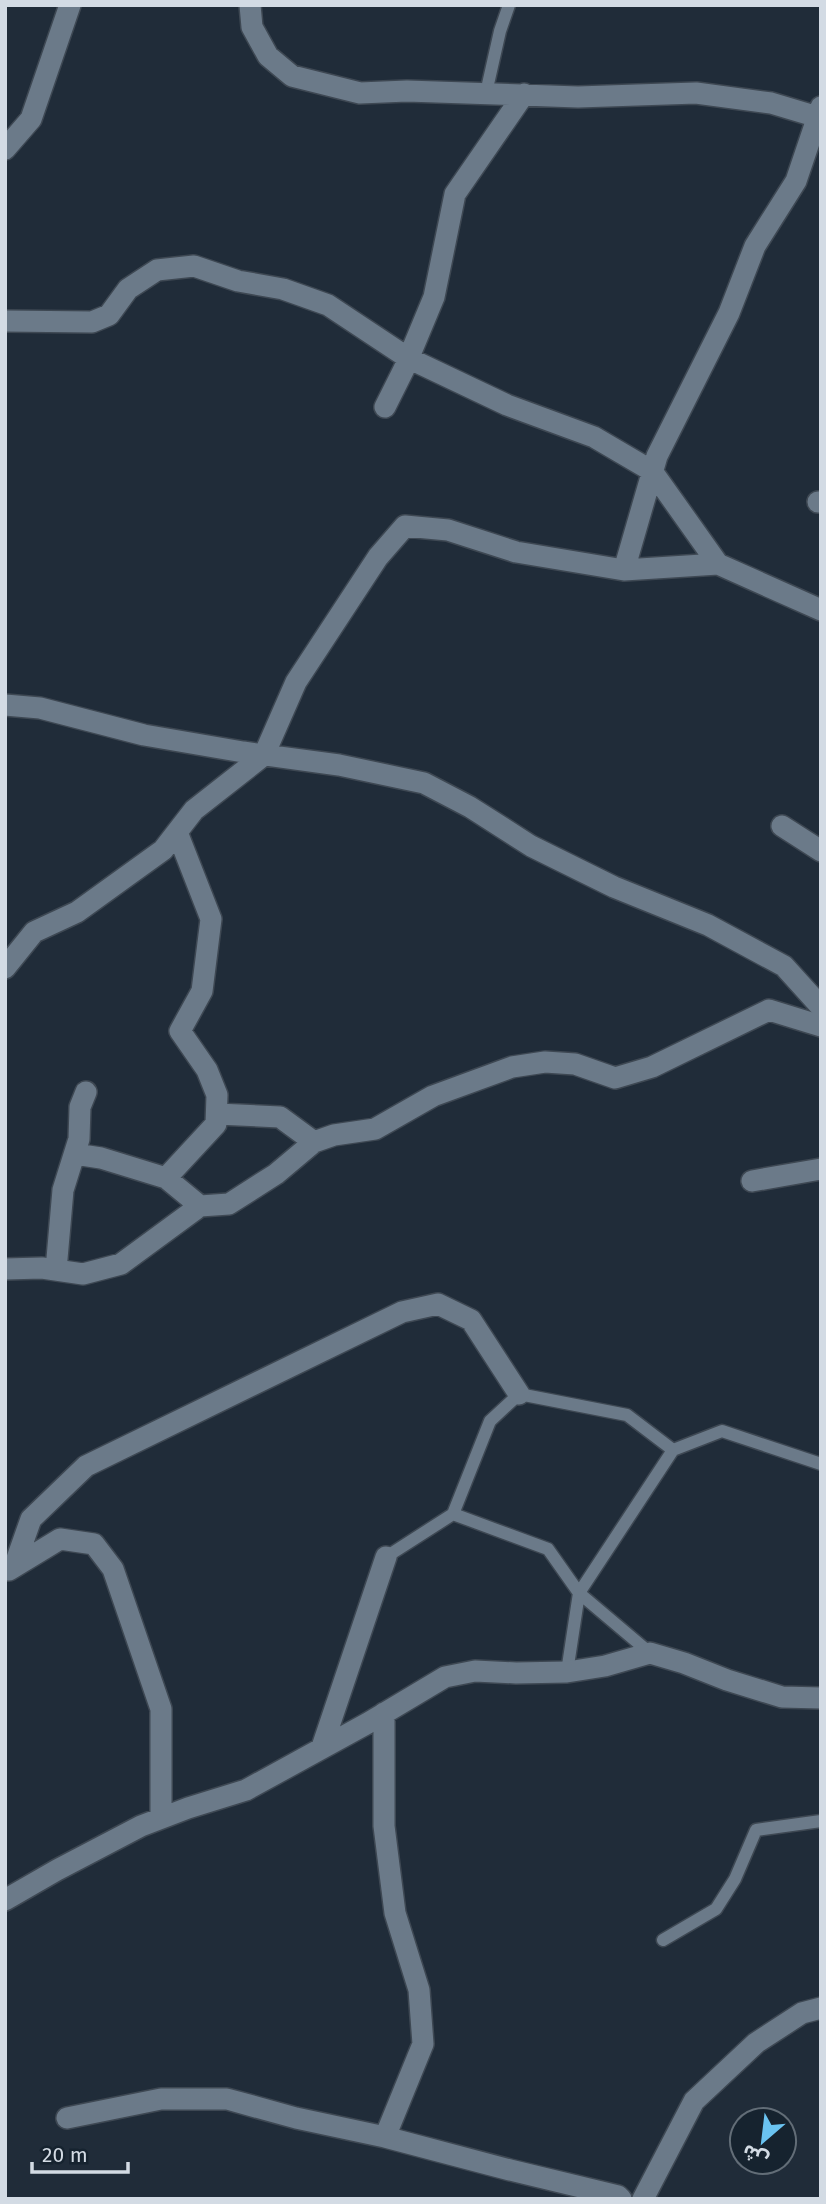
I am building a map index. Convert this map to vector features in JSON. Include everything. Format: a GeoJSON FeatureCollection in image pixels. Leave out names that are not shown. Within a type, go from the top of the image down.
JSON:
{"type":"FeatureCollection","features":[{"type":"Feature","properties":{"kind":"street"},"geometry":{"type":"LineString","coordinates":[[5,149],[31,119],[70,5]]}},
{"type":"Feature","properties":{"kind":"street"},"geometry":{"type":"LineString","coordinates":[[250,5],[251,27],[268,56],[292,76],[360,93],[486,93],[578,97],[696,93],[771,103],[820,114],[796,181],[755,246],[729,313],[657,456],[624,570]]}},
{"type":"Feature","properties":{"kind":"street"},"geometry":{"type":"LineString","coordinates":[[385,407],[434,297],[456,194],[524,94]]}},
{"type":"Feature","properties":{"kind":"street"},"geometry":{"type":"LineString","coordinates":[[5,321],[92,323],[109,315],[128,289],[157,270],[194,266],[238,281],[283,289],[328,305],[408,358],[507,405],[594,437],[652,471],[718,564]]}},
{"type":"Feature","properties":{"kind":"street"},"geometry":{"type":"LineString","coordinates":[[5,968],[34,932],[77,912],[163,850],[194,810],[264,755],[296,682],[378,557],[405,526],[449,530],[516,552],[624,570],[718,564],[821,610]]}},
{"type":"Feature","properties":{"kind":"street"},"geometry":{"type":"LineString","coordinates":[[5,705],[40,708],[144,735],[339,765],[424,783],[470,807],[531,846],[614,887],[708,925],[785,966],[821,1006]]}},
{"type":"Feature","properties":{"kind":"street"},"geometry":{"type":"LineString","coordinates":[[782,826],[821,851]]}},
{"type":"Feature","properties":{"kind":"street"},"geometry":{"type":"LineString","coordinates":[[166,1178],[216,1124],[217,1114],[217,1095],[206,1070],[180,1031],[202,991],[211,919],[177,832]]}},
{"type":"Feature","properties":{"kind":"street"},"geometry":{"type":"LineString","coordinates":[[5,1269],[42,1268],[83,1274],[121,1264],[200,1206],[229,1204],[276,1174],[314,1142],[334,1135],[375,1129],[433,1096],[512,1066],[545,1062],[575,1064],[615,1078],[652,1067],[769,1010],[821,1026]]}},
{"type":"Feature","properties":{"kind":"street"},"geometry":{"type":"LineString","coordinates":[[56,1270],[64,1190],[79,1139],[80,1107],[86,1092]]}},
{"type":"Feature","properties":{"kind":"street"},"geometry":{"type":"LineString","coordinates":[[217,1114],[280,1117],[314,1142]]}},
{"type":"Feature","properties":{"kind":"street"},"geometry":{"type":"LineString","coordinates":[[75,1154],[101,1158],[166,1178],[200,1206]]}},
{"type":"Feature","properties":{"kind":"street"},"geometry":{"type":"LineString","coordinates":[[752,1181],[821,1168]]}},
{"type":"Feature","properties":{"kind":"street"},"geometry":{"type":"LineString","coordinates":[[10,1570],[31,1520],[86,1466],[402,1312],[438,1304],[471,1320],[519,1394]]}},
{"type":"Feature","properties":{"kind":"street"},"geometry":{"type":"LineString","coordinates":[[10,1570],[60,1539],[94,1544],[113,1569],[161,1709],[162,1818]]}},
{"type":"Feature","properties":{"kind":"street"},"geometry":{"type":"LineString","coordinates":[[322,1747],[386,1557]]}},
{"type":"Feature","properties":{"kind":"street"},"geometry":{"type":"LineString","coordinates":[[5,1900],[105,1845],[162,1818],[246,1790],[444,1677],[475,1671],[568,1672],[605,1666],[650,1653],[782,1697],[821,1698]]}},
{"type":"Feature","properties":{"kind":"street"},"geometry":{"type":"LineString","coordinates":[[384,1713],[384,1826],[395,1913],[419,1990],[423,2044],[385,2137]]}},
{"type":"Feature","properties":{"kind":"street"},"geometry":{"type":"LineString","coordinates":[[643,2199],[694,2101],[756,2043],[802,2013],[821,2008]]}},
{"type":"Feature","properties":{"kind":"street"},"geometry":{"type":"LineString","coordinates":[[67,2118],[161,2099],[227,2099],[618,2196],[621,2199]]}},
{"type":"Feature","properties":{"kind":"lane"},"geometry":{"type":"LineString","coordinates":[[486,93],[500,31],[509,5]]}},
{"type":"Feature","properties":{"kind":"lane"},"geometry":{"type":"LineString","coordinates":[[386,1557],[453,1514],[490,1421],[519,1394],[627,1415],[673,1451]]}},
{"type":"Feature","properties":{"kind":"lane"},"geometry":{"type":"LineString","coordinates":[[568,1672],[579,1593],[673,1451],[722,1431],[821,1464]]}},
{"type":"Feature","properties":{"kind":"lane"},"geometry":{"type":"LineString","coordinates":[[453,1514],[548,1549],[579,1593],[650,1653]]}},
{"type":"Feature","properties":{"kind":"lane"},"geometry":{"type":"LineString","coordinates":[[663,1940],[716,1909],[735,1879],[755,1830],[821,1821]]}}]}
